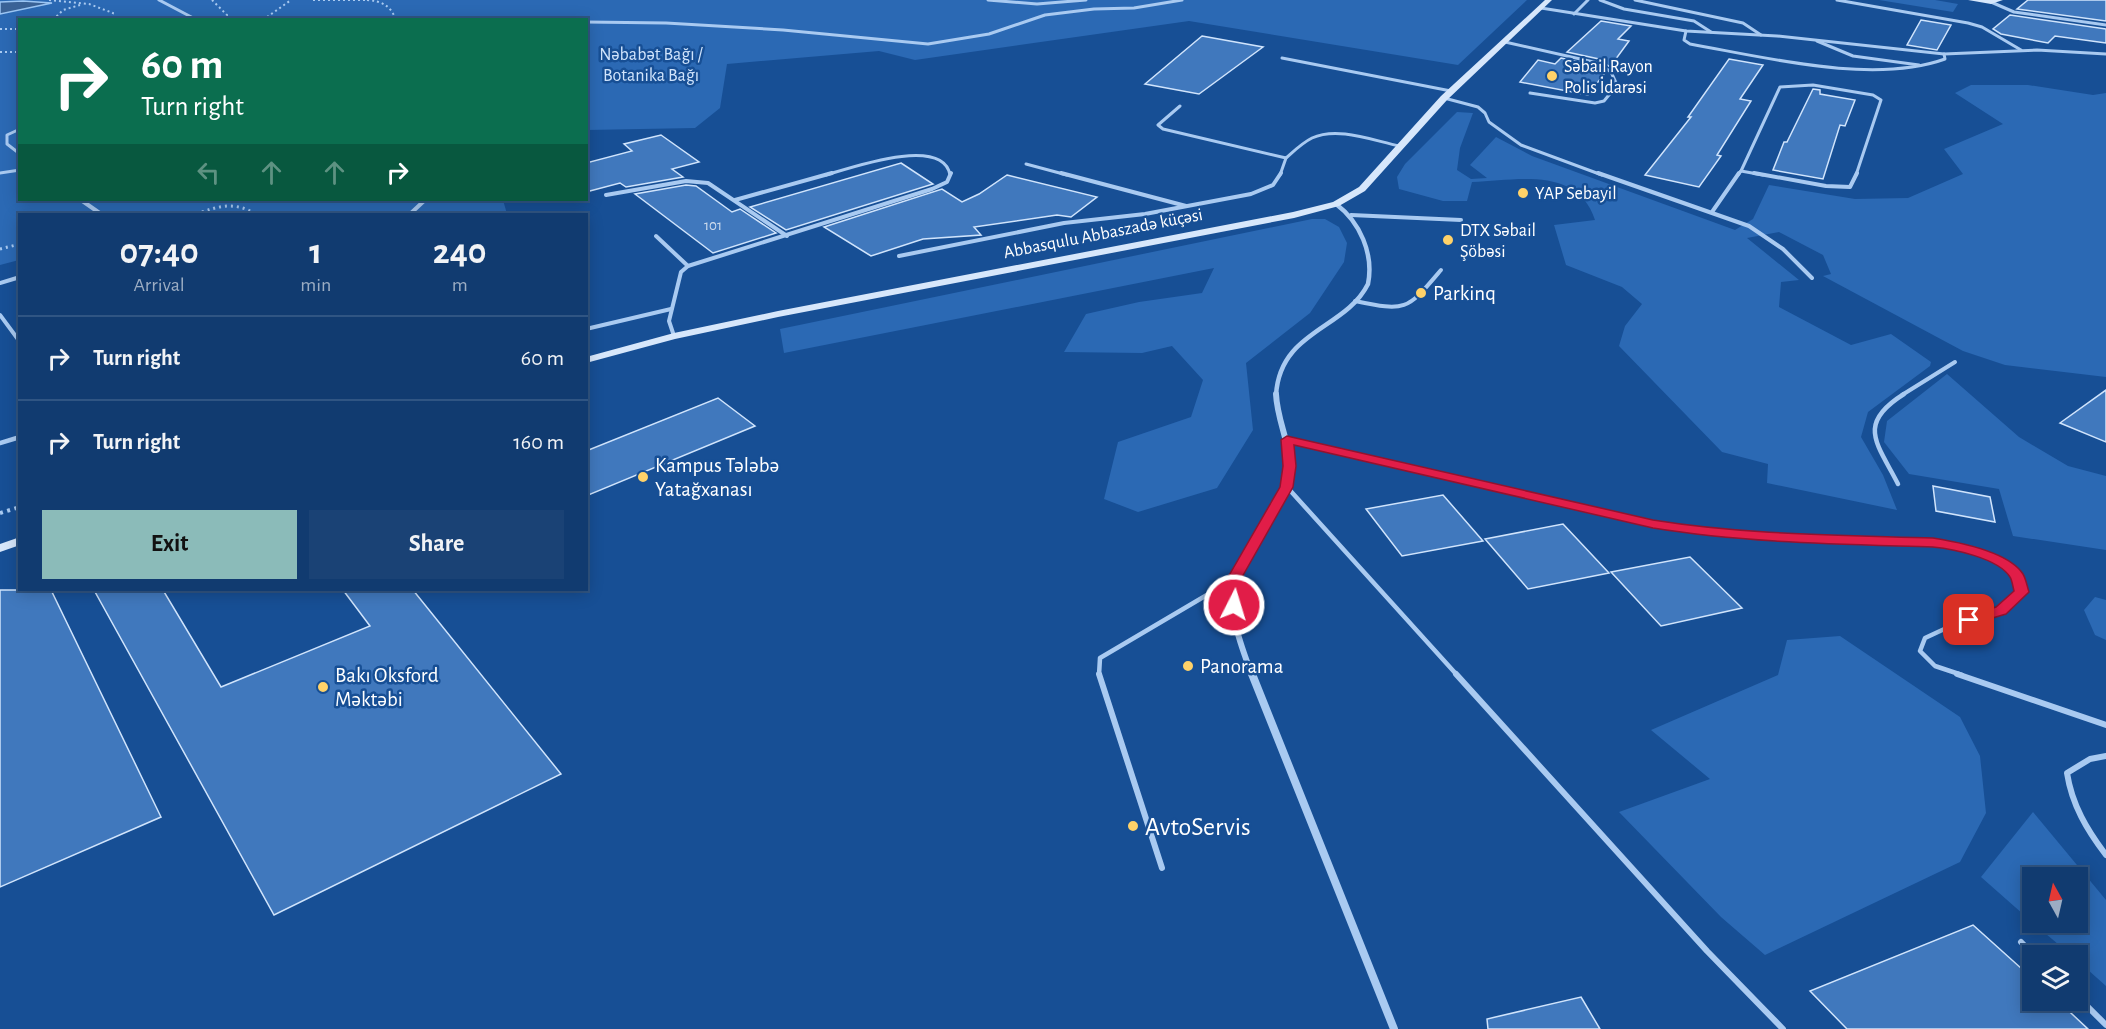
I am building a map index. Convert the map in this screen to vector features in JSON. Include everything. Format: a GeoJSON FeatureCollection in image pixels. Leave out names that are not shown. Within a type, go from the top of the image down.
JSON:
{"type":"FeatureCollection","features":[{"type":"Feature","properties":{"kind":"street","name":"Abbasqulu Abbaszadə küçəsi"},"geometry":{"type":"LineString","coordinates":[[588,359],[674,336],[1336,204],[1362,189],[1448,94],[1549,0]]}},
{"type":"Feature","properties":{"kind":"street"},"geometry":{"type":"LineString","coordinates":[[1971,0],[1990,2],[2000,0]]}},
{"type":"Feature","properties":{"kind":"street"},"geometry":{"type":"LineString","coordinates":[[1336,204],[1351,215],[1364,240],[1370,272],[1368,286],[1355,301],[1300,343],[1289,355],[1280,372],[1274,388],[1278,413],[1287,440],[1290,466],[1287,487],[1234,579],[1234,605],[1240,644],[1394,1029]]}},
{"type":"Feature","properties":{"kind":"street"},"geometry":{"type":"LineString","coordinates":[[0,548],[18,542]]}},
{"type":"Feature","properties":{"kind":"lane"},"geometry":{"type":"LineString","coordinates":[[159,0],[193,18]]}},
{"type":"Feature","properties":{"kind":"lane"},"geometry":{"type":"LineString","coordinates":[[988,0],[1037,4],[1086,0]]}},
{"type":"Feature","properties":{"kind":"lane"},"geometry":{"type":"LineString","coordinates":[[588,22],[736,27],[928,44],[989,34],[1046,15],[1094,9],[1134,8],[1182,0]]}},
{"type":"Feature","properties":{"kind":"lane"},"geometry":{"type":"LineString","coordinates":[[1574,14],[1588,0]]}},
{"type":"Feature","properties":{"kind":"lane"},"geometry":{"type":"LineString","coordinates":[[1600,0],[1624,9],[1694,21],[1713,34]]}},
{"type":"Feature","properties":{"kind":"lane"},"geometry":{"type":"LineString","coordinates":[[1635,0],[1743,23],[1761,35]]}},
{"type":"Feature","properties":{"kind":"lane"},"geometry":{"type":"LineString","coordinates":[[1837,0],[1968,23],[1982,27],[2021,50]]}},
{"type":"Feature","properties":{"kind":"lane"},"geometry":{"type":"LineString","coordinates":[[1990,2],[2014,12],[2106,25]]}},
{"type":"Feature","properties":{"kind":"lane"},"geometry":{"type":"LineString","coordinates":[[1541,8],[1686,31],[1814,39],[1944,54],[2021,50],[2106,54]]}},
{"type":"Feature","properties":{"kind":"lane"},"geometry":{"type":"LineString","coordinates":[[1686,31],[1684,40],[1690,44],[1854,69],[1924,66],[1940,62],[1945,59],[1944,54]]}},
{"type":"Feature","properties":{"kind":"lane"},"geometry":{"type":"LineString","coordinates":[[1814,39],[1833,50],[1924,66]]}},
{"type":"Feature","properties":{"kind":"lane"},"geometry":{"type":"LineString","coordinates":[[1505,42],[1598,63],[1606,66],[1617,78],[1617,86],[1604,101],[1595,103],[1530,93]]}},
{"type":"Feature","properties":{"kind":"lane"},"geometry":{"type":"LineString","coordinates":[[1282,58],[1448,94],[1478,107],[1485,113],[1489,122],[1521,145],[1539,153],[1749,226],[1773,239],[1812,278]]}},
{"type":"Feature","properties":{"kind":"lane"},"geometry":{"type":"LineString","coordinates":[[1712,212],[1741,171],[1780,87],[1791,84],[1873,95],[1881,100],[1856,176],[1850,187],[1826,186],[1741,171]]}},
{"type":"Feature","properties":{"kind":"lane"},"geometry":{"type":"LineString","coordinates":[[1180,106],[1158,125],[1163,129],[1286,158]]}},
{"type":"Feature","properties":{"kind":"lane"},"geometry":{"type":"LineString","coordinates":[[18,130],[7,135],[7,144],[18,152]]}},
{"type":"Feature","properties":{"kind":"lane"},"geometry":{"type":"LineString","coordinates":[[899,256],[1064,223],[1145,214],[1251,194],[1273,185],[1280,176],[1286,158],[1313,137],[1343,135],[1400,146]]}},
{"type":"Feature","properties":{"kind":"lane"},"geometry":{"type":"LineString","coordinates":[[674,336],[669,321],[671,309],[681,272],[688,266],[932,189],[947,182],[951,173],[945,164],[924,155],[892,155],[735,200]]}},
{"type":"Feature","properties":{"kind":"lane"},"geometry":{"type":"LineString","coordinates":[[1026,164],[1188,206]]}},
{"type":"Feature","properties":{"kind":"lane"},"geometry":{"type":"LineString","coordinates":[[0,173],[18,170]]}},
{"type":"Feature","properties":{"kind":"lane"},"geometry":{"type":"LineString","coordinates":[[606,195],[672,183],[699,181],[708,183],[787,236]]}},
{"type":"Feature","properties":{"kind":"lane"},"geometry":{"type":"LineString","coordinates":[[82,201],[100,213]]}},
{"type":"Feature","properties":{"kind":"lane"},"geometry":{"type":"LineString","coordinates":[[411,213],[424,201]]}},
{"type":"Feature","properties":{"kind":"lane"},"geometry":{"type":"LineString","coordinates":[[1351,215],[1461,220]]}},
{"type":"Feature","properties":{"kind":"lane"},"geometry":{"type":"LineString","coordinates":[[656,236],[688,266]]}},
{"type":"Feature","properties":{"kind":"lane"},"geometry":{"type":"LineString","coordinates":[[1355,301],[1395,310],[1404,309],[1415,302],[1441,270]]}},
{"type":"Feature","properties":{"kind":"lane"},"geometry":{"type":"LineString","coordinates":[[0,283],[18,278]]}},
{"type":"Feature","properties":{"kind":"lane"},"geometry":{"type":"LineString","coordinates":[[588,329],[671,309]]}},
{"type":"Feature","properties":{"kind":"lane"},"geometry":{"type":"LineString","coordinates":[[0,315],[18,339]]}},
{"type":"Feature","properties":{"kind":"lane"},"geometry":{"type":"LineString","coordinates":[[1898,484],[1874,438],[1876,417],[1888,405],[1955,362]]}},
{"type":"Feature","properties":{"kind":"lane"},"geometry":{"type":"LineString","coordinates":[[0,443],[18,438]]}},
{"type":"Feature","properties":{"kind":"lane"},"geometry":{"type":"LineString","coordinates":[[1287,440],[1618,516],[1695,531],[1744,536],[1964,546],[2003,564],[2017,575],[2022,592],[2001,610],[1953,625],[1925,638],[1920,651],[1935,666],[2106,725]]}},
{"type":"Feature","properties":{"kind":"lane"},"geometry":{"type":"LineString","coordinates":[[1287,487],[1707,951],[1783,1029]]}},
{"type":"Feature","properties":{"kind":"lane"},"geometry":{"type":"LineString","coordinates":[[1162,868],[1099,678],[1100,658],[1234,579]]}},
{"type":"Feature","properties":{"kind":"lane"},"geometry":{"type":"LineString","coordinates":[[2106,756],[2090,759],[2067,773],[2069,794],[2087,830],[2106,855]]}},
{"type":"Feature","properties":{"kind":"lane"},"geometry":{"type":"LineString","coordinates":[[2022,942],[2025,945]]}},
{"type":"Feature","properties":{"kind":"lane"},"geometry":{"type":"LineString","coordinates":[[2088,1007],[2106,1025]]}},
{"type":"Feature","properties":{"kind":"path"},"geometry":{"type":"LineString","coordinates":[[49,0],[89,4],[113,13],[112,18]]}},
{"type":"Feature","properties":{"kind":"path"},"geometry":{"type":"LineString","coordinates":[[212,0],[213,4],[228,18]]}},
{"type":"Feature","properties":{"kind":"path"},"geometry":{"type":"LineString","coordinates":[[266,18],[291,0]]}},
{"type":"Feature","properties":{"kind":"path"},"geometry":{"type":"LineString","coordinates":[[313,0],[382,2],[394,13],[395,18]]}},
{"type":"Feature","properties":{"kind":"path"},"geometry":{"type":"LineString","coordinates":[[55,18],[63,10],[74,5],[89,4]]}},
{"type":"Feature","properties":{"kind":"path"},"geometry":{"type":"LineString","coordinates":[[0,30],[18,29]]}},
{"type":"Feature","properties":{"kind":"path"},"geometry":{"type":"LineString","coordinates":[[0,52],[18,52]]}},
{"type":"Feature","properties":{"kind":"path"},"geometry":{"type":"LineString","coordinates":[[199,213],[229,203],[244,206],[254,213]]}},
{"type":"Feature","properties":{"kind":"path"},"geometry":{"type":"LineString","coordinates":[[0,248],[18,244]]}},
{"type":"Feature","properties":{"kind":"path"},"geometry":{"type":"LineString","coordinates":[[0,513],[18,508]]}},
{"type":"Feature","properties":{"kind":"green space","name":"Nəbabət Bağı / Botanika Bağı"},"geometry":{"type":"Polygon","coordinates":[[[0,0],[1527,0],[1458,65],[1189,21],[915,60],[879,51],[727,64],[720,108],[695,128],[588,130],[588,18],[18,18],[18,201],[503,201],[507,213],[18,213],[18,260],[0,265],[0,0]]]}},
{"type":"Feature","properties":{"kind":"green space"},"geometry":{"type":"Polygon","coordinates":[[[1879,0],[1935,0],[1958,4],[1953,12],[1879,0]]]}},
{"type":"Feature","properties":{"kind":"green space"},"geometry":{"type":"Polygon","coordinates":[[[1971,85],[2028,85],[2093,95],[2106,93],[2106,377],[2005,365],[1963,351],[1823,276],[1831,274],[1823,255],[1779,232],[1747,238],[1799,280],[1781,282],[1779,307],[1851,345],[1891,334],[1931,362],[1930,366],[1868,412],[1861,437],[1883,475],[1897,510],[1767,483],[1768,464],[1722,452],[1619,346],[1625,326],[1642,304],[1622,287],[1566,265],[1554,225],[1595,220],[1587,203],[1575,191],[1544,180],[1472,182],[1467,201],[1443,201],[1399,189],[1397,177],[1405,164],[1457,112],[1473,113],[1460,148],[1457,170],[1471,179],[1487,178],[1470,165],[1496,137],[1532,156],[1735,230],[1753,219],[1769,185],[1855,199],[1908,198],[1963,174],[1944,149],[2003,124],[1955,93],[1971,85]]]}},
{"type":"Feature","properties":{"kind":"green space"},"geometry":{"type":"Polygon","coordinates":[[[1312,219],[1325,219],[1339,227],[1347,243],[1344,262],[1310,313],[1246,363],[1253,430],[1217,488],[1138,512],[1104,499],[1118,442],[1191,417],[1203,380],[1172,346],[1142,353],[1064,352],[1086,314],[1139,302],[1202,293],[1214,268],[784,353],[780,329],[1312,219]]]}},
{"type":"Feature","properties":{"kind":"green space"},"geometry":{"type":"Polygon","coordinates":[[[1947,374],[2019,437],[2068,466],[2106,476],[2106,550],[2013,536],[1999,489],[1909,474],[1884,442],[1887,421],[1947,374]]]}},
{"type":"Feature","properties":{"kind":"green space"},"geometry":{"type":"Polygon","coordinates":[[[2095,597],[2106,600],[2106,640],[2095,635],[2084,610],[2095,597]]]}},
{"type":"Feature","properties":{"kind":"green space"},"geometry":{"type":"Polygon","coordinates":[[[1840,636],[1960,717],[1980,756],[1986,813],[1960,862],[1765,955],[1721,917],[1619,812],[1710,779],[1651,730],[1778,675],[1787,640],[1840,636]]]}},
{"type":"Feature","properties":{"kind":"green space"},"geometry":{"type":"Polygon","coordinates":[[[2033,812],[2079,867],[2022,867],[2022,913],[1981,877],[2033,812]]]}},
{"type":"Feature","properties":{"kind":"green space"},"geometry":{"type":"Polygon","coordinates":[[[2088,878],[2106,900],[2106,986],[2088,970],[2088,945],[2059,945],[2045,933],[2088,933],[2088,878]]]}},
{"type":"Feature","properties":{"kind":"shaded area"},"geometry":{"type":"Polygon","coordinates":[[[0,2],[52,3],[0,14],[0,2]]]}},
{"type":"Feature","properties":{"kind":"building"},"geometry":{"type":"Polygon","coordinates":[[[2028,0],[2106,0],[2106,21],[2017,9],[2028,0]]]}},
{"type":"Feature","properties":{"kind":"building"},"geometry":{"type":"Polygon","coordinates":[[[2010,15],[2106,29],[2106,43],[2055,36],[2048,43],[2001,34],[1993,29],[2010,15]]]}},
{"type":"Feature","properties":{"kind":"building"},"geometry":{"type":"Polygon","coordinates":[[[1921,20],[1951,25],[1937,50],[1907,45],[1921,20]]]}},
{"type":"Feature","properties":{"kind":"building"},"geometry":{"type":"Polygon","coordinates":[[[1601,21],[1631,26],[1618,39],[1629,41],[1610,67],[1599,59],[1567,52],[1601,21]]]}},
{"type":"Feature","properties":{"kind":"building"},"geometry":{"type":"Polygon","coordinates":[[[1202,36],[1263,47],[1199,94],[1145,84],[1202,36]]]}},
{"type":"Feature","properties":{"kind":"building"},"geometry":{"type":"Polygon","coordinates":[[[1561,58],[1596,66],[1605,73],[1588,95],[1520,82],[1538,60],[1555,64],[1561,58]]]}},
{"type":"Feature","properties":{"kind":"building"},"geometry":{"type":"Polygon","coordinates":[[[1729,59],[1763,65],[1740,99],[1751,101],[1717,155],[1721,156],[1699,187],[1645,175],[1691,117],[1688,117],[1729,59]]]}},
{"type":"Feature","properties":{"kind":"building"},"geometry":{"type":"Polygon","coordinates":[[[1813,89],[1820,90],[1820,94],[1855,100],[1845,126],[1840,125],[1823,179],[1773,170],[1784,142],[1787,142],[1813,89]]]}},
{"type":"Feature","properties":{"kind":"building"},"geometry":{"type":"Polygon","coordinates":[[[661,135],[699,162],[672,169],[683,177],[626,187],[620,183],[588,191],[588,162],[632,151],[624,144],[661,135]]]}},
{"type":"Feature","properties":{"kind":"building"},"geometry":{"type":"Polygon","coordinates":[[[901,163],[933,184],[786,230],[750,207],[901,163]]]}},
{"type":"Feature","properties":{"kind":"building"},"geometry":{"type":"Polygon","coordinates":[[[1007,175],[1097,197],[1071,217],[1057,215],[974,227],[981,235],[923,239],[871,256],[824,227],[942,189],[962,202],[979,194],[1007,175]]]}},
{"type":"Feature","properties":{"kind":"building"},"geometry":{"type":"Polygon","coordinates":[[[686,185],[696,186],[732,212],[740,209],[776,233],[713,253],[635,194],[686,185]]]}},
{"type":"Feature","properties":{"kind":"building"},"geometry":{"type":"Polygon","coordinates":[[[2106,390],[2106,442],[2060,423],[2106,390]]]}},
{"type":"Feature","properties":{"kind":"building"},"geometry":{"type":"Polygon","coordinates":[[[718,398],[755,426],[588,495],[588,450],[718,398]]]}},
{"type":"Feature","properties":{"kind":"building"},"geometry":{"type":"Polygon","coordinates":[[[1933,486],[1990,497],[1995,522],[1936,511],[1933,486]]]}},
{"type":"Feature","properties":{"kind":"building"},"geometry":{"type":"Polygon","coordinates":[[[1443,495],[1483,541],[1402,556],[1366,509],[1443,495]]]}},
{"type":"Feature","properties":{"kind":"building"},"geometry":{"type":"Polygon","coordinates":[[[1563,524],[1609,573],[1528,589],[1485,539],[1563,524]]]}},
{"type":"Feature","properties":{"kind":"building"},"geometry":{"type":"Polygon","coordinates":[[[1690,557],[1742,608],[1661,626],[1611,572],[1690,557]]]}},
{"type":"Feature","properties":{"kind":"building"},"geometry":{"type":"Polygon","coordinates":[[[0,590],[51,591],[161,817],[0,887],[0,590]]]}},
{"type":"Feature","properties":{"kind":"building","name":"Bakı Oksford Məktəbi"},"geometry":{"type":"Polygon","coordinates":[[[95,591],[164,591],[221,687],[370,626],[344,591],[414,591],[561,774],[274,915],[95,591]]]}},
{"type":"Feature","properties":{"kind":"building"},"geometry":{"type":"Polygon","coordinates":[[[1973,925],[2022,969],[2022,1011],[2069,1011],[2088,1029],[1847,1029],[1810,991],[1973,925]]]}},
{"type":"Feature","properties":{"kind":"building"},"geometry":{"type":"Polygon","coordinates":[[[1581,997],[1600,1029],[1488,1029],[1487,1019],[1581,997]]]}},
{"type":"Feature","properties":{"kind":"place","name":"Səbail Rayon Polis İdarəsi"},"geometry":{"type":"Point","coordinates":[1552,76]}},
{"type":"Feature","properties":{"kind":"place","name":"YAP Sebayil"},"geometry":{"type":"Point","coordinates":[1523,193]}},
{"type":"Feature","properties":{"kind":"place","name":"DTX Səbail Şöbəsi"},"geometry":{"type":"Point","coordinates":[1448,240]}},
{"type":"Feature","properties":{"kind":"place","name":"Parkinq"},"geometry":{"type":"Point","coordinates":[1421,293]}},
{"type":"Feature","properties":{"kind":"place","name":"Kampus Tələbə Yatağxanası"},"geometry":{"type":"Point","coordinates":[643,477]}},
{"type":"Feature","properties":{"kind":"place","name":"Panorama"},"geometry":{"type":"Point","coordinates":[1188,666]}},
{"type":"Feature","properties":{"kind":"place","name":"Bakı Oksford Məktəbi"},"geometry":{"type":"Point","coordinates":[323,687]}},
{"type":"Feature","properties":{"kind":"place","name":"AvtoServis"},"geometry":{"type":"Point","coordinates":[1133,826]}},
{"type":"Feature","properties":{"kind":"route"},"geometry":{"type":"LineString","coordinates":[[1234,605],[1234,579],[1287,487],[1290,466],[1287,440],[1653,524],[1744,536],[1964,546],[2003,564],[2017,575],[2022,592],[2001,610],[1969,620]]}}]}
